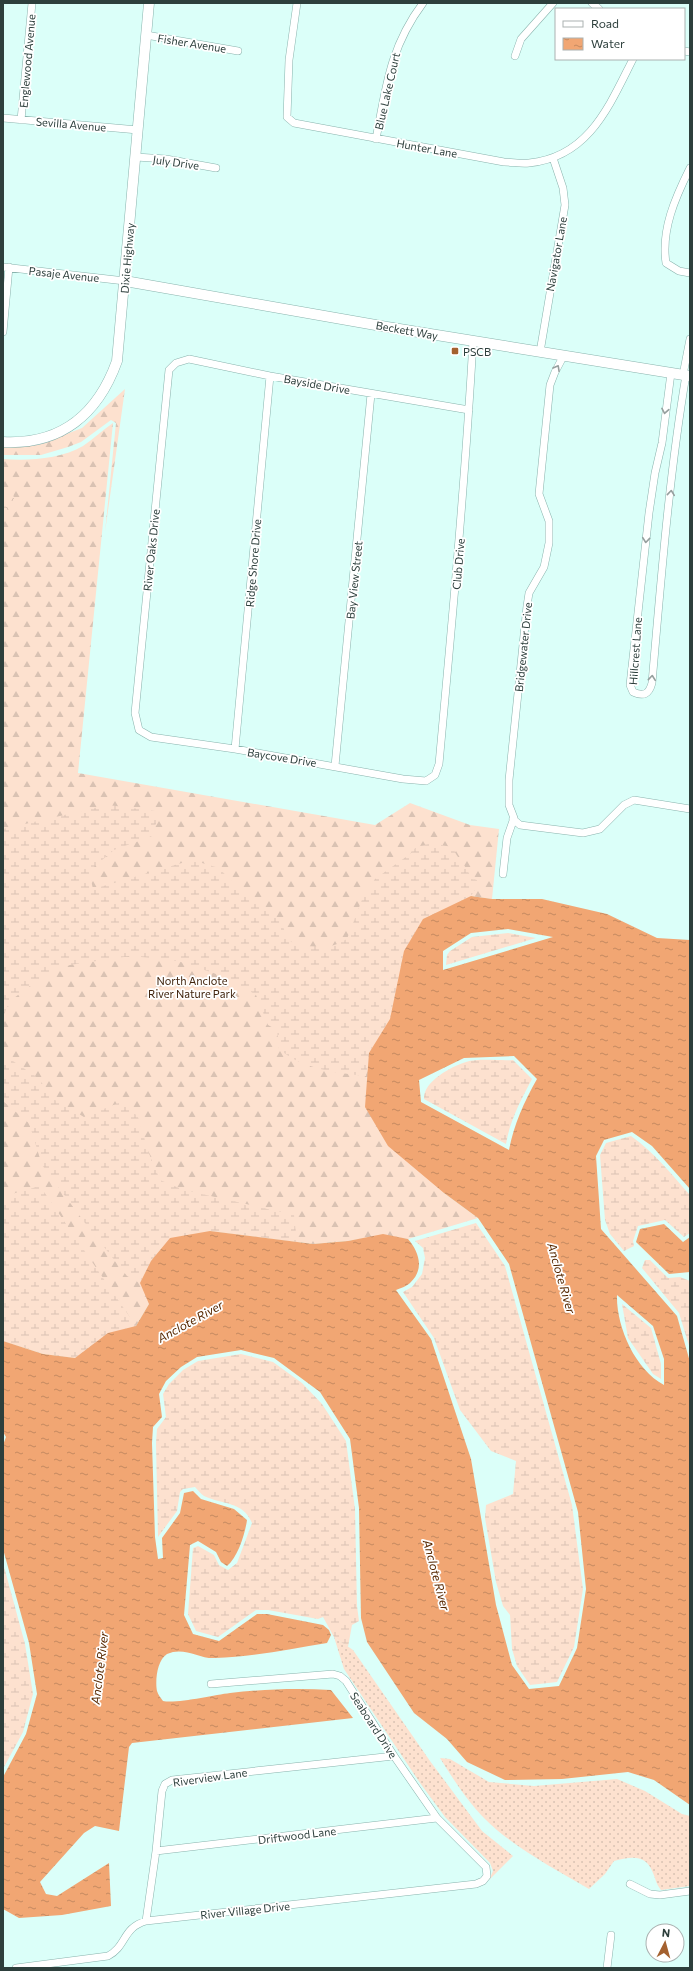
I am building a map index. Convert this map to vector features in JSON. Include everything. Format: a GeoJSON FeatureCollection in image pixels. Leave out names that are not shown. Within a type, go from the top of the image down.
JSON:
{"type":"FeatureCollection","features":[{"type":"Feature","properties":{"kind":"street","name":"Englewood Avenue"},"geometry":{"type":"LineString","coordinates":[[22,120],[32,3]]}},
{"type":"Feature","properties":{"kind":"street","name":"Dixie Highway"},"geometry":{"type":"LineString","coordinates":[[3,442],[26,442],[53,435],[77,420],[95,404],[109,382],[117,361],[149,3]]}},
{"type":"Feature","properties":{"kind":"street","name":"Hunter Lane"},"geometry":{"type":"LineString","coordinates":[[297,3],[289,60],[287,117],[294,124],[504,162],[528,163],[553,158],[584,139],[602,120],[632,60]]}},
{"type":"Feature","properties":{"kind":"street","name":"Blue Lake Court"},"geometry":{"type":"LineString","coordinates":[[376,139],[389,71],[406,28],[423,3]]}},
{"type":"Feature","properties":{"kind":"street"},"geometry":{"type":"LineString","coordinates":[[514,56],[521,39],[553,3]]}},
{"type":"Feature","properties":{"kind":"street","name":"Fisher Avenue"},"geometry":{"type":"LineString","coordinates":[[146,35],[238,51]]}},
{"type":"Feature","properties":{"kind":"street","name":"Sevilla Avenue"},"geometry":{"type":"LineString","coordinates":[[3,118],[138,130]]}},
{"type":"Feature","properties":{"kind":"street","name":"July Drive"},"geometry":{"type":"LineString","coordinates":[[136,157],[166,159],[216,168]]}},
{"type":"Feature","properties":{"kind":"street","name":"Navigator Lane"},"geometry":{"type":"LineString","coordinates":[[540,352],[565,205],[563,188],[553,158]]}},
{"type":"Feature","properties":{"kind":"street"},"geometry":{"type":"LineString","coordinates":[[690,168],[676,195],[671,211],[664,252],[666,263],[679,271],[690,273]]}},
{"type":"Feature","properties":{"kind":"street"},"geometry":{"type":"LineString","coordinates":[[3,332],[6,267]]}},
{"type":"Feature","properties":{"kind":"street","name":"Pasaje Avenue"},"geometry":{"type":"LineString","coordinates":[[6,267],[125,280]]}},
{"type":"Feature","properties":{"kind":"street","name":"Beckett Way"},"geometry":{"type":"LineString","coordinates":[[125,280],[473,341],[686,375]]}},
{"type":"Feature","properties":{"kind":"street"},"geometry":{"type":"LineString","coordinates":[[686,375],[690,339]]}},
{"type":"Feature","properties":{"kind":"street","name":"Club Drive"},"geometry":{"type":"LineString","coordinates":[[426,781],[434,775],[439,764],[456,582],[473,341]]}},
{"type":"Feature","properties":{"kind":"street","name":"Bridgewater Drive"},"geometry":{"type":"LineString","coordinates":[[503,874],[507,838],[513,819],[509,805],[509,780],[527,606],[529,593],[544,567],[549,543],[549,521],[538,494],[551,381],[564,355]]}},
{"type":"Feature","properties":{"kind":"street","name":"Bayside Drive"},"geometry":{"type":"LineString","coordinates":[[169,370],[176,363],[189,359],[270,376],[469,410]]}},
{"type":"Feature","properties":{"kind":"street","name":"River Oaks Drive"},"geometry":{"type":"LineString","coordinates":[[139,730],[135,713],[169,370]]}},
{"type":"Feature","properties":{"kind":"street","name":"Hillcrest Lane"},"geometry":{"type":"LineString","coordinates":[[671,373],[662,442],[655,473],[649,513],[630,685],[633,692],[639,695],[645,694],[650,690],[652,682],[672,485],[686,375]]}},
{"type":"Feature","properties":{"kind":"street","name":"Ridge Shore Drive"},"geometry":{"type":"LineString","coordinates":[[235,749],[270,376]]}},
{"type":"Feature","properties":{"kind":"street","name":"Bay View Street"},"geometry":{"type":"LineString","coordinates":[[335,766],[371,394]]}},
{"type":"Feature","properties":{"kind":"street","name":"Baycove Drive"},"geometry":{"type":"LineString","coordinates":[[139,730],[151,737],[235,749],[426,781]]}},
{"type":"Feature","properties":{"kind":"street"},"geometry":{"type":"LineString","coordinates":[[513,819],[520,825],[583,833],[600,829],[624,805],[634,800],[690,809]]}},
{"type":"Feature","properties":{"kind":"street","name":"Seaboard Drive"},"geometry":{"type":"LineString","coordinates":[[211,1684],[333,1674],[340,1676],[346,1681],[394,1756],[437,1818],[486,1867],[487,1876]]}},
{"type":"Feature","properties":{"kind":"street","name":"Riverview Lane"},"geometry":{"type":"LineString","coordinates":[[146,1921],[164,1784],[172,1780],[394,1756]]}},
{"type":"Feature","properties":{"kind":"street","name":"Driftwood Lane"},"geometry":{"type":"LineString","coordinates":[[156,1851],[437,1818]]}},
{"type":"Feature","properties":{"kind":"street","name":"River Village Drive"},"geometry":{"type":"LineString","coordinates":[[16,1968],[108,1956],[116,1951],[131,1928],[146,1921],[476,1884],[483,1881],[487,1876]]}},
{"type":"Feature","properties":{"kind":"street"},"geometry":{"type":"LineString","coordinates":[[630,1884],[650,1894],[660,1895],[690,1891]]}},
{"type":"Feature","properties":{"kind":"street"},"geometry":{"type":"LineString","coordinates":[[607,1968],[610,1935]]}},
{"type":"Feature","properties":{"kind":"green space"},"geometry":{"type":"Polygon","coordinates":[[[125,389],[105,532],[116,423],[111,420],[81,442],[41,455],[3,455],[3,446],[38,445],[82,428],[125,389]]]}},
{"type":"Feature","properties":{"kind":"green space","name":"North Anclote River Nature Park"},"geometry":{"type":"Polygon","coordinates":[[[113,423],[78,773],[375,825],[410,803],[470,825],[499,829],[492,899],[471,896],[390,1019],[444,1193],[478,1218],[408,1239],[383,1235],[348,1241],[313,1244],[210,1231],[149,1304],[136,1326],[75,1358],[43,1354],[3,1341],[3,459],[23,460],[65,454],[83,446],[113,423]]]}},
{"type":"Feature","properties":{"kind":"green space"},"geometry":{"type":"Polygon","coordinates":[[[13,493],[16,512],[3,514],[3,495],[13,493]]]}},
{"type":"Feature","properties":{"kind":"green space"},"geometry":{"type":"Polygon","coordinates":[[[108,805],[155,811],[158,817],[152,836],[114,850],[89,871],[93,889],[192,860],[219,868],[237,887],[282,923],[287,939],[301,948],[310,946],[328,947],[347,939],[363,897],[375,879],[410,854],[416,847],[432,843],[452,847],[472,879],[477,880],[476,888],[471,896],[423,919],[404,951],[390,1019],[369,1053],[366,1076],[320,1069],[309,1066],[288,1056],[279,1049],[277,1030],[268,1025],[256,995],[228,978],[178,961],[131,956],[70,965],[50,971],[10,1001],[3,1017],[3,829],[108,805]]]}},
{"type":"Feature","properties":{"kind":"green space"},"geometry":{"type":"Polygon","coordinates":[[[508,933],[536,938],[446,965],[447,955],[450,951],[472,937],[508,933]]]}},
{"type":"Feature","properties":{"kind":"green space"},"geometry":{"type":"Polygon","coordinates":[[[10,1059],[38,1078],[55,1100],[84,1117],[123,1101],[138,1117],[148,1151],[160,1180],[184,1190],[294,1215],[297,1242],[210,1231],[151,1261],[140,1283],[127,1276],[42,1165],[29,1123],[3,1101],[3,1061],[10,1059]]]}},
{"type":"Feature","properties":{"kind":"green space"},"geometry":{"type":"Polygon","coordinates":[[[477,1060],[513,1060],[532,1079],[513,1118],[506,1144],[424,1099],[428,1087],[433,1081],[445,1071],[460,1064],[477,1060]]]}},
{"type":"Feature","properties":{"kind":"green space"},"geometry":{"type":"Polygon","coordinates":[[[631,1136],[655,1157],[690,1195],[690,1233],[684,1237],[665,1220],[638,1226],[633,1241],[634,1246],[624,1251],[610,1234],[605,1220],[600,1155],[606,1143],[631,1136]]]}},
{"type":"Feature","properties":{"kind":"green space"},"geometry":{"type":"Polygon","coordinates":[[[40,1186],[136,1326],[108,1333],[75,1358],[45,1354],[3,1341],[3,1200],[15,1193],[40,1186]]]}},
{"type":"Feature","properties":{"kind":"green space"},"geometry":{"type":"Polygon","coordinates":[[[476,1223],[505,1266],[572,1505],[583,1589],[574,1647],[557,1682],[530,1685],[517,1666],[512,1649],[510,1615],[503,1606],[496,1582],[485,1518],[486,1505],[513,1494],[516,1461],[491,1451],[460,1410],[434,1338],[403,1292],[412,1287],[422,1274],[425,1258],[423,1248],[415,1241],[476,1223]]]}},
{"type":"Feature","properties":{"kind":"green space"},"geometry":{"type":"Polygon","coordinates":[[[645,1260],[650,1260],[668,1278],[680,1277],[690,1281],[690,1349],[679,1313],[642,1268],[645,1260]]]}},
{"type":"Feature","properties":{"kind":"green space"},"geometry":{"type":"Polygon","coordinates":[[[622,1304],[651,1328],[661,1364],[661,1379],[653,1374],[628,1338],[622,1304]]]}},
{"type":"Feature","properties":{"kind":"green space"},"geometry":{"type":"Polygon","coordinates":[[[241,1354],[273,1362],[302,1383],[322,1404],[346,1441],[355,1509],[357,1606],[359,1621],[352,1625],[348,1647],[334,1637],[323,1617],[318,1619],[268,1610],[256,1610],[218,1637],[196,1631],[188,1614],[193,1548],[198,1546],[214,1555],[219,1565],[228,1570],[237,1563],[252,1523],[248,1516],[238,1507],[204,1496],[195,1487],[183,1489],[180,1492],[177,1511],[158,1537],[156,1443],[157,1429],[166,1417],[163,1394],[169,1384],[183,1370],[198,1361],[241,1354]]]}},
{"type":"Feature","properties":{"kind":"green space"},"geometry":{"type":"Polygon","coordinates":[[[3,1563],[25,1644],[33,1694],[23,1732],[3,1769],[3,1563]]]}},
{"type":"Feature","properties":{"kind":"green space"},"geometry":{"type":"Polygon","coordinates":[[[334,1637],[353,1650],[430,1761],[482,1831],[513,1856],[489,1880],[493,1871],[490,1863],[445,1817],[420,1783],[344,1669],[334,1637]]]}},
{"type":"Feature","properties":{"kind":"green space"},"geometry":{"type":"Polygon","coordinates":[[[440,1758],[450,1759],[489,1782],[534,1786],[617,1779],[645,1791],[682,1814],[690,1816],[690,1886],[661,1890],[646,1862],[637,1858],[626,1858],[614,1861],[605,1874],[589,1889],[521,1848],[496,1829],[485,1819],[467,1798],[440,1758]]]}},
{"type":"Feature","properties":{"kind":"water","name":"Anclote River"},"geometry":{"type":"Polygon","coordinates":[[[471,896],[492,899],[542,899],[607,914],[657,938],[690,940],[690,1189],[652,1146],[632,1132],[604,1140],[596,1156],[601,1229],[677,1316],[690,1362],[690,1805],[654,1780],[628,1772],[562,1779],[505,1780],[467,1762],[447,1739],[414,1713],[367,1642],[361,1618],[359,1508],[350,1439],[320,1392],[274,1358],[241,1350],[197,1357],[181,1367],[166,1381],[159,1394],[162,1417],[153,1427],[152,1443],[155,1537],[158,1559],[163,1558],[162,1538],[180,1513],[184,1493],[193,1491],[201,1499],[234,1509],[247,1520],[245,1532],[238,1551],[227,1566],[221,1562],[216,1552],[198,1541],[190,1545],[184,1615],[193,1634],[219,1641],[257,1614],[267,1614],[323,1625],[329,1630],[331,1635],[327,1643],[243,1656],[209,1658],[179,1651],[173,1652],[164,1657],[159,1666],[156,1682],[157,1692],[163,1701],[169,1702],[255,1691],[293,1689],[331,1690],[353,1718],[132,1743],[129,1747],[119,1831],[95,1826],[84,1833],[40,1882],[46,1894],[57,1896],[109,1863],[111,1906],[62,1915],[19,1918],[3,1909],[3,1777],[26,1734],[37,1694],[29,1643],[3,1549],[3,1445],[6,1437],[3,1432],[3,1341],[43,1354],[75,1358],[108,1333],[136,1326],[149,1304],[140,1283],[151,1261],[170,1238],[210,1231],[313,1244],[348,1241],[383,1234],[408,1239],[415,1249],[419,1261],[418,1272],[409,1284],[396,1290],[431,1339],[471,1459],[496,1605],[512,1665],[529,1689],[559,1686],[577,1648],[586,1589],[578,1512],[509,1264],[478,1218],[444,1193],[388,1146],[365,1107],[369,1053],[390,1019],[404,951],[423,919],[471,896]],[[508,929],[471,933],[443,951],[443,970],[553,937],[508,929]],[[514,1056],[464,1058],[419,1080],[421,1102],[509,1150],[520,1113],[537,1079],[514,1056]],[[617,1295],[624,1333],[636,1358],[644,1369],[664,1385],[664,1359],[653,1326],[617,1295]]]}},
{"type":"Feature","properties":{"kind":"water"},"geometry":{"type":"Polygon","coordinates":[[[664,1224],[683,1242],[690,1237],[690,1272],[669,1274],[636,1242],[640,1229],[664,1224]]]}},
{"type":"Feature","properties":{"kind":"place","name":"PSCB"},"geometry":{"type":"Point","coordinates":[455,351]}}]}
